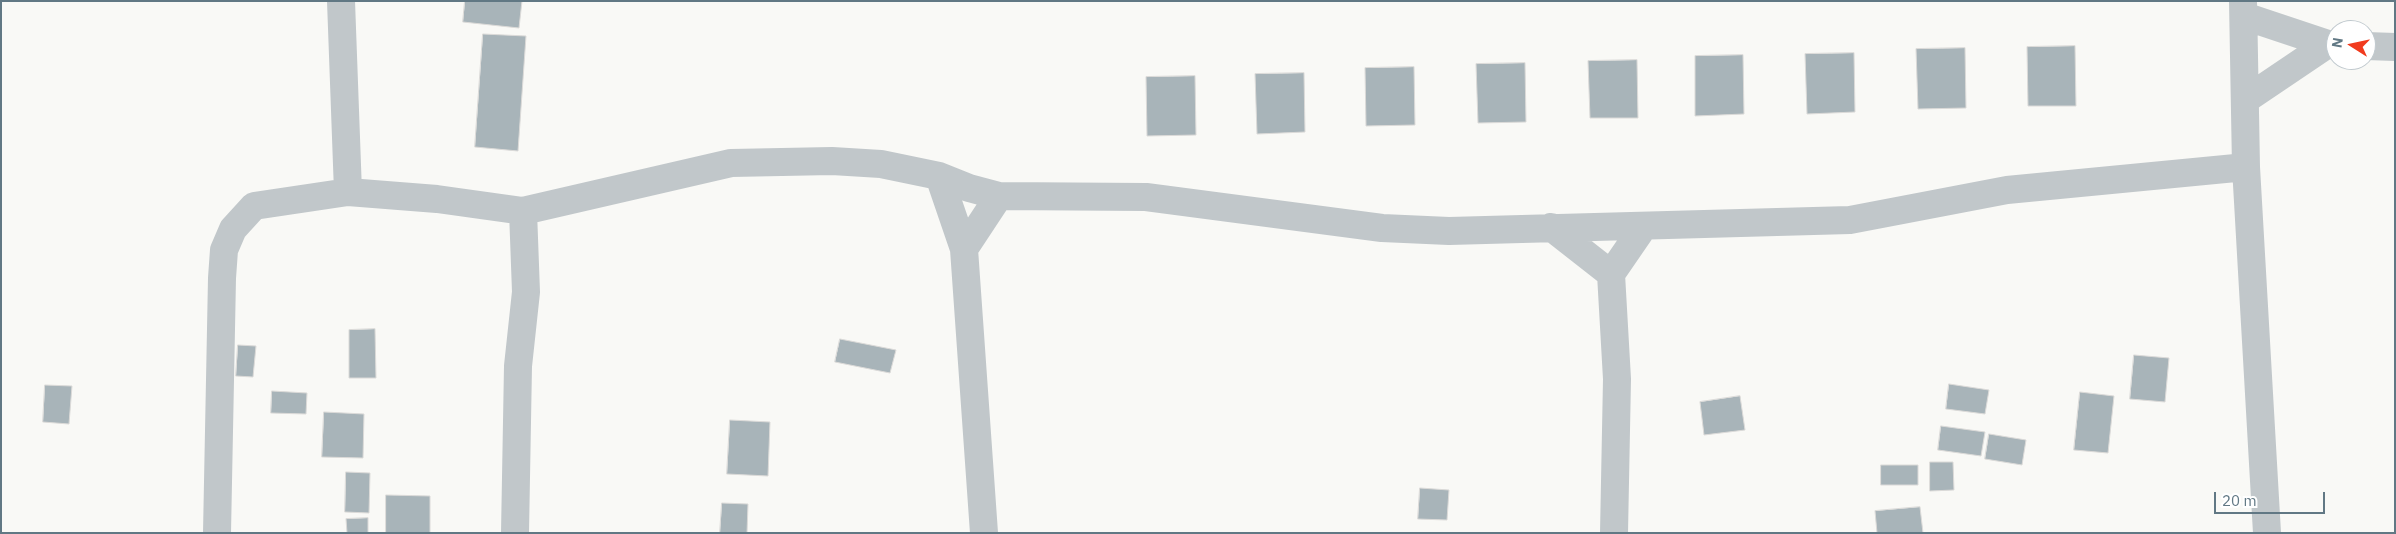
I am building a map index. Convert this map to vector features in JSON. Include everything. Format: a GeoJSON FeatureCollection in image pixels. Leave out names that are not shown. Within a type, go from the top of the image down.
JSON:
{"type":"FeatureCollection","features":[{"type":"Feature","properties":{"kind":"street"},"geometry":{"type":"LineString","coordinates":[[340,1],[348,192]]}},
{"type":"Feature","properties":{"kind":"street"},"geometry":{"type":"LineString","coordinates":[[2267,533],[2246,167],[2244,8],[2326,42]]}},
{"type":"Feature","properties":{"kind":"street"},"geometry":{"type":"LineString","coordinates":[[2376,46],[2395,47]]}},
{"type":"Feature","properties":{"kind":"street"},"geometry":{"type":"LineString","coordinates":[[2245,100],[2326,48]]}},
{"type":"Feature","properties":{"kind":"street"},"geometry":{"type":"LineString","coordinates":[[217,533],[224,250],[233,229],[254,206],[348,192],[437,199],[523,211],[731,163],[832,161],[881,164],[940,176],[969,188],[999,196],[1146,197],[1382,228],[1449,231],[1850,220],[2007,190],[2246,167]]}},
{"type":"Feature","properties":{"kind":"street"},"geometry":{"type":"LineString","coordinates":[[940,176],[964,249],[984,533]]}},
{"type":"Feature","properties":{"kind":"street"},"geometry":{"type":"LineString","coordinates":[[964,249],[999,196]]}},
{"type":"Feature","properties":{"kind":"street"},"geometry":{"type":"LineString","coordinates":[[515,533],[518,366],[526,292],[523,211]]}},
{"type":"Feature","properties":{"kind":"street"},"geometry":{"type":"LineString","coordinates":[[1614,533],[1617,379],[1611,274],[1644,226]]}},
{"type":"Feature","properties":{"kind":"street"},"geometry":{"type":"LineString","coordinates":[[1551,228],[1611,274]]}},
{"type":"Feature","properties":{"kind":"building"},"geometry":{"type":"Polygon","coordinates":[[[465,1],[522,1],[519,28],[463,22],[465,1]]]}},
{"type":"Feature","properties":{"kind":"building"},"geometry":{"type":"Polygon","coordinates":[[[483,34],[526,36],[518,151],[475,147],[483,34]]]}},
{"type":"Feature","properties":{"kind":"building"},"geometry":{"type":"Polygon","coordinates":[[[2075,46],[2076,106],[2028,106],[2027,47],[2075,46]]]}},
{"type":"Feature","properties":{"kind":"building"},"geometry":{"type":"Polygon","coordinates":[[[1965,48],[1966,108],[1918,109],[1916,49],[1965,48]]]}},
{"type":"Feature","properties":{"kind":"building"},"geometry":{"type":"Polygon","coordinates":[[[1854,53],[1855,112],[1807,114],[1805,54],[1854,53]]]}},
{"type":"Feature","properties":{"kind":"building"},"geometry":{"type":"Polygon","coordinates":[[[1743,55],[1744,114],[1695,116],[1695,56],[1743,55]]]}},
{"type":"Feature","properties":{"kind":"building"},"geometry":{"type":"Polygon","coordinates":[[[1637,60],[1638,118],[1590,118],[1588,61],[1637,60]]]}},
{"type":"Feature","properties":{"kind":"building"},"geometry":{"type":"Polygon","coordinates":[[[1525,63],[1526,122],[1478,123],[1476,64],[1525,63]]]}},
{"type":"Feature","properties":{"kind":"building"},"geometry":{"type":"Polygon","coordinates":[[[1414,67],[1415,125],[1366,126],[1365,68],[1414,67]]]}},
{"type":"Feature","properties":{"kind":"building"},"geometry":{"type":"Polygon","coordinates":[[[1304,73],[1305,132],[1257,134],[1255,74],[1304,73]]]}},
{"type":"Feature","properties":{"kind":"building"},"geometry":{"type":"Polygon","coordinates":[[[1195,76],[1196,135],[1147,136],[1146,77],[1195,76]]]}},
{"type":"Feature","properties":{"kind":"building"},"geometry":{"type":"Polygon","coordinates":[[[375,329],[376,378],[349,378],[349,330],[375,329]]]}},
{"type":"Feature","properties":{"kind":"building"},"geometry":{"type":"Polygon","coordinates":[[[840,339],[896,350],[890,373],[835,362],[840,339]]]}},
{"type":"Feature","properties":{"kind":"building"},"geometry":{"type":"Polygon","coordinates":[[[238,345],[256,346],[253,377],[236,376],[238,345]]]}},
{"type":"Feature","properties":{"kind":"building"},"geometry":{"type":"Polygon","coordinates":[[[2134,355],[2169,358],[2165,402],[2130,399],[2134,355]]]}},
{"type":"Feature","properties":{"kind":"building"},"geometry":{"type":"Polygon","coordinates":[[[1949,384],[1989,390],[1985,414],[1946,409],[1949,384]]]}},
{"type":"Feature","properties":{"kind":"building"},"geometry":{"type":"Polygon","coordinates":[[[45,385],[72,386],[69,424],[43,422],[45,385]]]}},
{"type":"Feature","properties":{"kind":"building"},"geometry":{"type":"Polygon","coordinates":[[[272,391],[307,393],[306,414],[271,413],[272,391]]]}},
{"type":"Feature","properties":{"kind":"building"},"geometry":{"type":"Polygon","coordinates":[[[2080,392],[2114,396],[2108,453],[2074,450],[2080,392]]]}},
{"type":"Feature","properties":{"kind":"building"},"geometry":{"type":"Polygon","coordinates":[[[1740,396],[1745,430],[1704,435],[1700,402],[1740,396]]]}},
{"type":"Feature","properties":{"kind":"building"},"geometry":{"type":"Polygon","coordinates":[[[324,412],[364,414],[363,458],[322,457],[324,412]]]}},
{"type":"Feature","properties":{"kind":"building"},"geometry":{"type":"Polygon","coordinates":[[[730,420],[770,422],[768,476],[727,474],[730,420]]]}},
{"type":"Feature","properties":{"kind":"building"},"geometry":{"type":"Polygon","coordinates":[[[1941,426],[1985,432],[1981,456],[1938,450],[1941,426]]]}},
{"type":"Feature","properties":{"kind":"building"},"geometry":{"type":"Polygon","coordinates":[[[1989,434],[2026,440],[2022,465],[1985,459],[1989,434]]]}},
{"type":"Feature","properties":{"kind":"building"},"geometry":{"type":"Polygon","coordinates":[[[1930,462],[1953,462],[1954,490],[1930,491],[1930,462]]]}},
{"type":"Feature","properties":{"kind":"building"},"geometry":{"type":"Polygon","coordinates":[[[1881,465],[1918,465],[1918,485],[1881,485],[1881,465]]]}},
{"type":"Feature","properties":{"kind":"building"},"geometry":{"type":"Polygon","coordinates":[[[346,472],[370,473],[369,513],[345,512],[346,472]]]}},
{"type":"Feature","properties":{"kind":"building"},"geometry":{"type":"Polygon","coordinates":[[[1420,488],[1449,490],[1447,520],[1418,519],[1420,488]]]}},
{"type":"Feature","properties":{"kind":"building"},"geometry":{"type":"Polygon","coordinates":[[[386,495],[430,496],[430,533],[386,533],[386,495]]]}},
{"type":"Feature","properties":{"kind":"building"},"geometry":{"type":"Polygon","coordinates":[[[722,503],[748,504],[747,533],[720,533],[722,503]]]}},
{"type":"Feature","properties":{"kind":"building"},"geometry":{"type":"Polygon","coordinates":[[[1920,507],[1923,533],[1877,533],[1875,511],[1920,507]]]}},
{"type":"Feature","properties":{"kind":"building"},"geometry":{"type":"Polygon","coordinates":[[[368,518],[368,533],[347,533],[346,519],[368,518]]]}}]}
